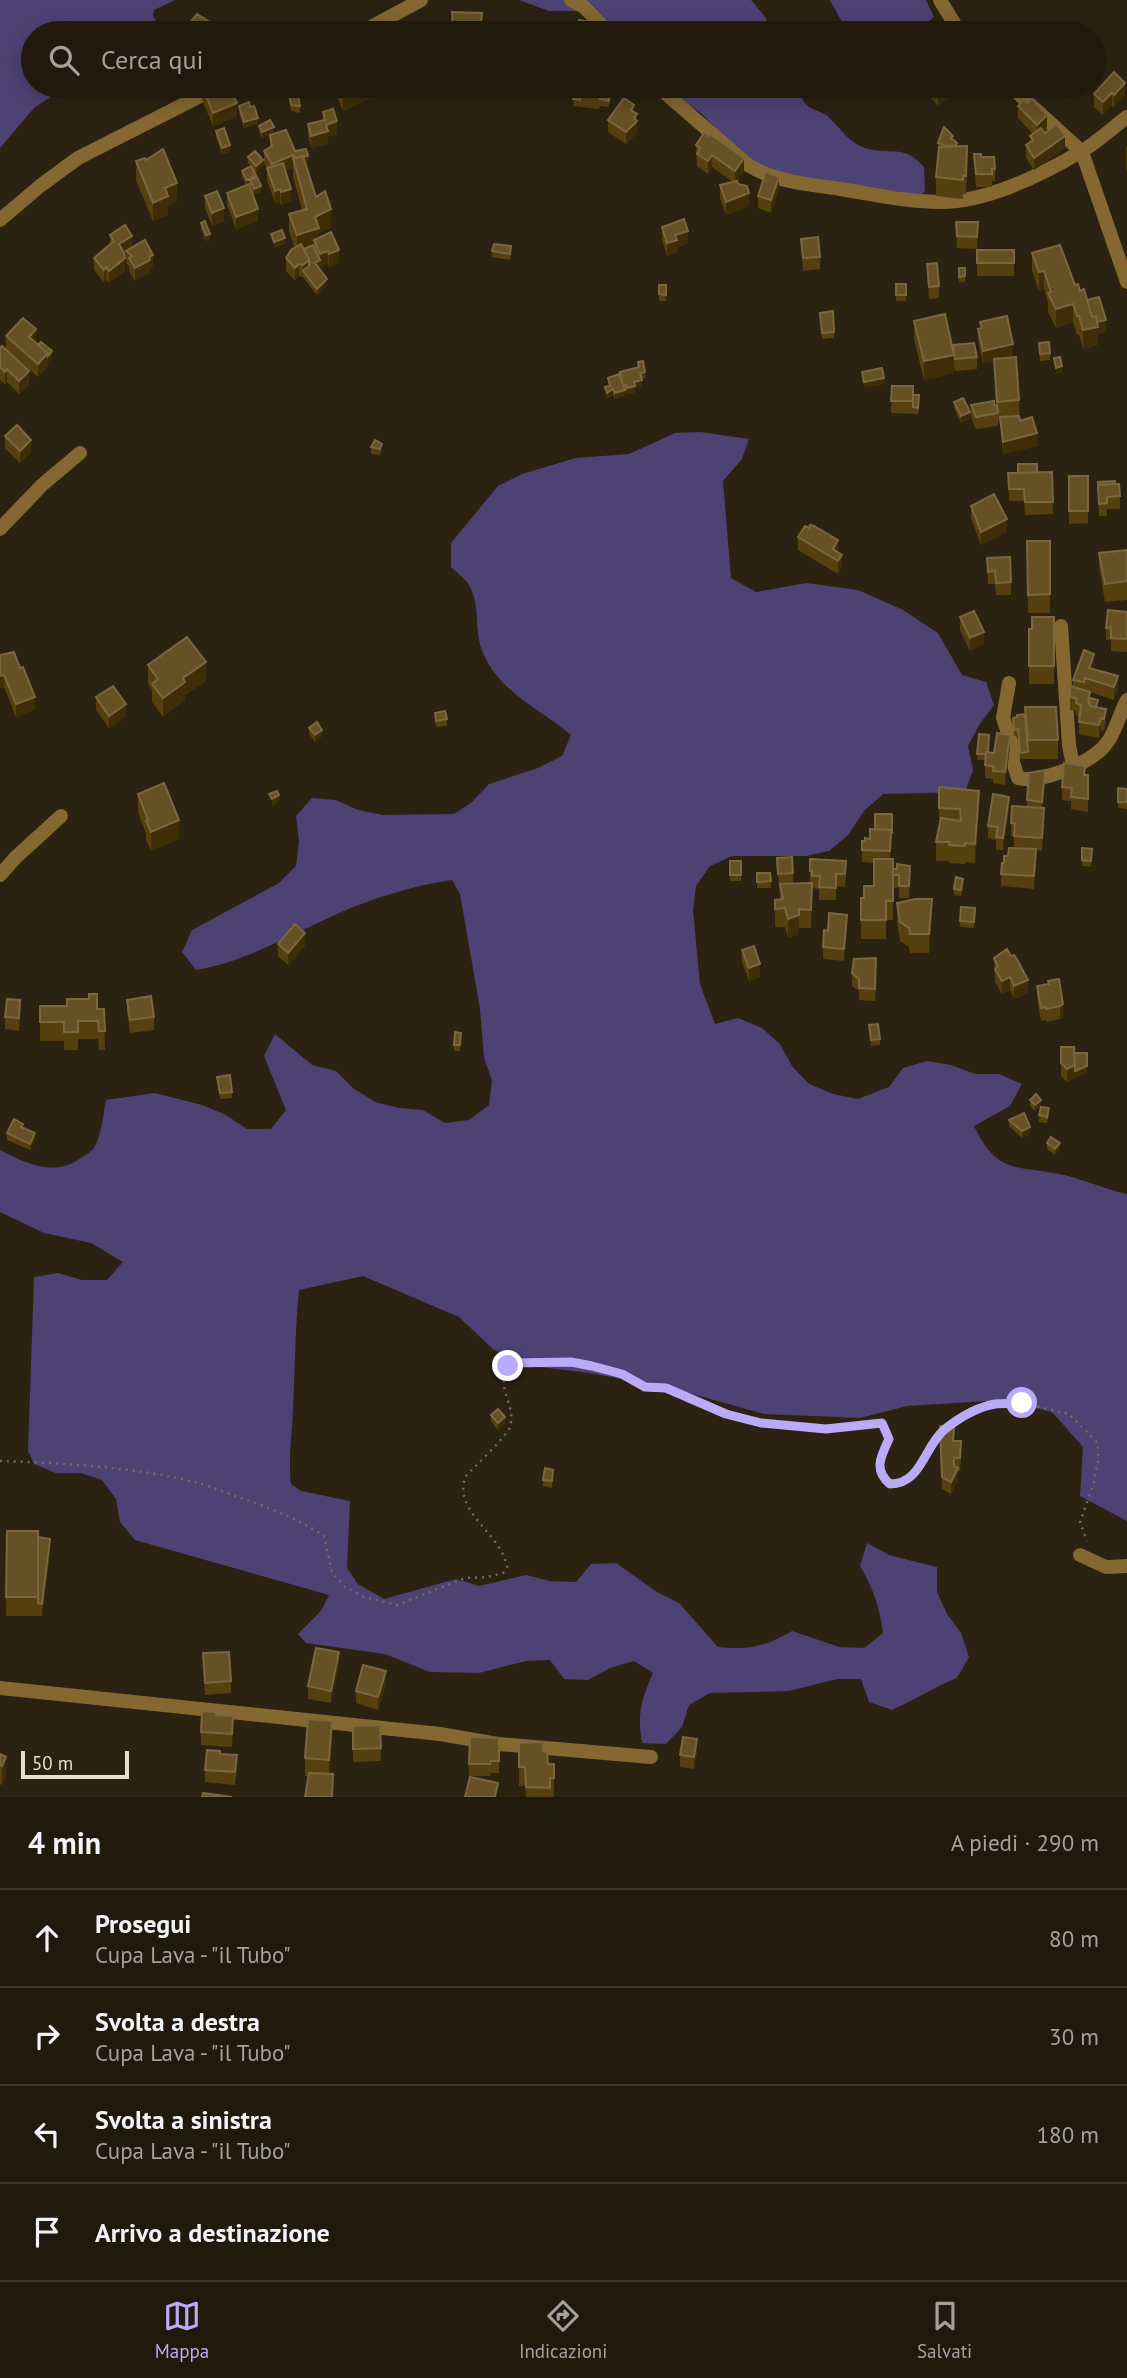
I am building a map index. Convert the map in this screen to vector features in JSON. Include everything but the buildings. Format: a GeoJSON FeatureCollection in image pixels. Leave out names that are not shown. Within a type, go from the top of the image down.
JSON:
{"type":"FeatureCollection","features":[{"type":"Feature","properties":{"kind":"street"},"geometry":{"type":"LineString","coordinates":[[382,21],[421,0]]}},
{"type":"Feature","properties":{"kind":"street"},"geometry":{"type":"LineString","coordinates":[[571,0],[584,7],[597,21]]}},
{"type":"Feature","properties":{"kind":"street"},"geometry":{"type":"LineString","coordinates":[[940,0],[953,21]]}},
{"type":"Feature","properties":{"kind":"street"},"geometry":{"type":"LineString","coordinates":[[0,220],[78,158],[196,98]]}},
{"type":"Feature","properties":{"kind":"street"},"geometry":{"type":"LineString","coordinates":[[671,98],[747,165],[761,174],[782,180],[940,202],[983,196],[1030,178],[1082,152],[1127,117]]}},
{"type":"Feature","properties":{"kind":"street"},"geometry":{"type":"LineString","coordinates":[[1023,98],[1082,152],[1127,282]]}},
{"type":"Feature","properties":{"kind":"street"},"geometry":{"type":"LineString","coordinates":[[0,528],[42,485],[80,453]]}},
{"type":"Feature","properties":{"kind":"street"},"geometry":{"type":"LineString","coordinates":[[1061,626],[1065,706],[1073,766]]}},
{"type":"Feature","properties":{"kind":"street"},"geometry":{"type":"LineString","coordinates":[[1009,683],[1003,718],[1013,748],[1013,762],[1018,778],[1027,780],[1042,779],[1073,766],[1105,747],[1127,700]]}},
{"type":"Feature","properties":{"kind":"street"},"geometry":{"type":"LineString","coordinates":[[0,875],[61,816]]}},
{"type":"Feature","properties":{"kind":"street"},"geometry":{"type":"LineString","coordinates":[[1084,1549],[1106,1567],[1127,1566]]}},
{"type":"Feature","properties":{"kind":"street"},"geometry":{"type":"LineString","coordinates":[[0,1688],[440,1734],[498,1744],[651,1757]]}},
{"type":"Feature","properties":{"kind":"path"},"geometry":{"type":"LineString","coordinates":[[0,1461],[151,1474],[202,1485],[262,1506],[305,1523],[324,1536],[332,1572],[345,1587],[364,1597],[397,1605],[465,1578],[503,1573],[507,1567],[500,1548],[480,1526],[463,1494],[465,1477],[509,1428],[510,1405],[503,1388],[503,1376],[508,1366],[512,1363],[571,1362],[622,1374],[645,1387],[666,1388],[726,1414],[761,1423],[826,1429],[882,1423],[889,1439],[878,1466],[879,1472],[890,1484],[904,1482],[912,1477],[934,1439],[962,1416],[994,1404],[1022,1403],[1069,1414],[1098,1443],[1094,1482],[1080,1522],[1084,1549]]}},
{"type":"Feature","properties":{"kind":"shaded area"},"geometry":{"type":"Polygon","coordinates":[[[0,0],[175,0],[154,10],[156,21],[21,21],[21,98],[49,98],[34,108],[0,148],[0,0]]]}},
{"type":"Feature","properties":{"kind":"shaded area"},"geometry":{"type":"Polygon","coordinates":[[[519,0],[751,0],[767,21],[600,21],[590,11],[549,11],[519,0]]]}},
{"type":"Feature","properties":{"kind":"shaded area"},"geometry":{"type":"Polygon","coordinates":[[[830,0],[926,0],[934,17],[929,21],[841,21],[830,0]]]}},
{"type":"Feature","properties":{"kind":"shaded area"},"geometry":{"type":"Polygon","coordinates":[[[680,98],[802,98],[811,108],[826,115],[845,135],[862,147],[904,153],[917,160],[924,167],[925,191],[921,195],[780,175],[748,161],[701,113],[680,98]]]}},
{"type":"Feature","properties":{"kind":"shaded area"},"geometry":{"type":"Polygon","coordinates":[[[700,432],[749,439],[742,459],[723,481],[731,578],[756,592],[806,583],[858,590],[903,610],[938,633],[962,675],[986,682],[994,705],[968,746],[973,770],[965,792],[883,794],[864,811],[848,835],[829,851],[806,856],[732,856],[710,866],[696,886],[693,910],[700,984],[715,1024],[738,1018],[762,1028],[780,1044],[792,1066],[809,1084],[833,1094],[858,1099],[889,1087],[903,1068],[927,1061],[951,1065],[975,1074],[999,1074],[1022,1084],[1010,1106],[974,1126],[992,1153],[1011,1166],[1064,1175],[1127,1194],[1127,1521],[1080,1496],[1083,1447],[1052,1412],[1003,1400],[907,1406],[860,1418],[764,1414],[682,1391],[590,1373],[540,1367],[494,1350],[459,1317],[363,1276],[299,1290],[290,1456],[291,1484],[301,1491],[350,1501],[347,1568],[358,1584],[384,1599],[456,1579],[479,1586],[526,1575],[549,1581],[576,1582],[591,1564],[616,1563],[657,1592],[679,1603],[718,1647],[756,1646],[792,1631],[839,1647],[864,1648],[883,1633],[875,1598],[860,1566],[867,1543],[889,1555],[937,1567],[937,1592],[947,1614],[961,1633],[969,1657],[957,1678],[892,1710],[869,1702],[861,1679],[837,1679],[789,1691],[710,1693],[689,1705],[682,1727],[666,1744],[642,1743],[641,1708],[653,1673],[634,1661],[610,1668],[588,1680],[564,1679],[550,1660],[526,1661],[479,1673],[430,1672],[385,1654],[306,1643],[298,1634],[321,1611],[329,1595],[135,1540],[120,1522],[116,1499],[102,1480],[81,1473],[56,1473],[34,1464],[28,1451],[34,1277],[58,1273],[82,1280],[107,1280],[123,1262],[91,1243],[44,1233],[0,1212],[0,1150],[40,1166],[51,1168],[71,1164],[87,1155],[97,1143],[106,1100],[155,1093],[202,1105],[226,1115],[247,1129],[271,1129],[286,1110],[264,1056],[275,1034],[312,1065],[336,1071],[353,1088],[375,1102],[423,1110],[445,1123],[469,1120],[489,1105],[492,1080],[484,1058],[480,1009],[460,894],[452,880],[407,889],[363,903],[267,947],[214,966],[196,970],[182,952],[192,930],[279,883],[296,866],[299,842],[296,816],[312,798],[336,800],[358,810],[383,815],[454,814],[472,802],[489,784],[538,768],[562,756],[571,735],[522,700],[500,680],[484,655],[470,587],[451,567],[451,543],[498,486],[522,474],[576,458],[629,454],[675,433],[700,432]]]}},
{"type":"Feature","properties":{"kind":"route"},"geometry":{"type":"LineString","coordinates":[[508,1366],[512,1363],[571,1362],[592,1366],[622,1374],[645,1387],[672,1391],[744,1420],[779,1426],[842,1429],[882,1423],[889,1439],[878,1466],[879,1472],[890,1484],[904,1482],[912,1477],[934,1439],[962,1416],[994,1404],[1022,1403]]}}]}
